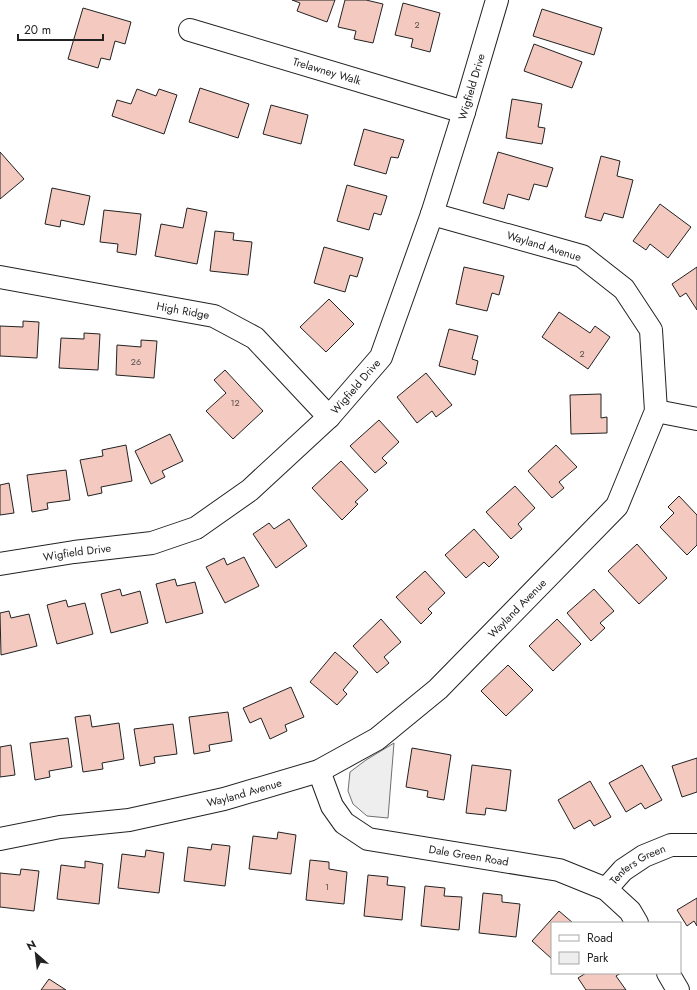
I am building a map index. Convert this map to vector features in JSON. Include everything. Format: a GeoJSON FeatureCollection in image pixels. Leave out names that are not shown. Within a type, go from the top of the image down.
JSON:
{"type":"FeatureCollection","features":[{"type":"Feature","properties":{"kind":"street","name":"Wigfield Drive"},"geometry":{"type":"LineString","coordinates":[[0,564],[74,552],[152,543],[196,528],[250,490],[329,417],[381,357],[432,214],[464,112],[496,0]]}},
{"type":"Feature","properties":{"kind":"street","name":"Trelawney Walk"},"geometry":{"type":"LineString","coordinates":[[190,30],[464,112]]}},
{"type":"Feature","properties":{"kind":"street","name":"Wayland Avenue"},"geometry":{"type":"LineString","coordinates":[[0,839],[60,827],[128,820],[224,799],[319,770],[377,739],[438,689],[617,506],[656,411],[651,330],[624,289],[582,256],[432,214]]}},
{"type":"Feature","properties":{"kind":"street","name":"High Ridge"},"geometry":{"type":"LineString","coordinates":[[0,276],[214,316],[255,338],[329,417]]}},
{"type":"Feature","properties":{"kind":"street"},"geometry":{"type":"LineString","coordinates":[[656,411],[697,419]]}},
{"type":"Feature","properties":{"kind":"street","name":"Dale Green Road"},"geometry":{"type":"LineString","coordinates":[[319,770],[332,806],[344,823],[368,839],[559,870],[606,889],[630,911],[636,922]]}},
{"type":"Feature","properties":{"kind":"street","name":"Tenters Green"},"geometry":{"type":"LineString","coordinates":[[606,889],[623,870],[644,856],[671,845],[697,845]]}},
{"type":"Feature","properties":{"kind":"street"},"geometry":{"type":"LineString","coordinates":[[669,974],[678,990]]}},
{"type":"Feature","properties":{"kind":"green space"},"geometry":{"type":"Polygon","coordinates":[[[394,743],[388,818],[367,816],[353,804],[348,791],[350,772],[366,760],[394,743]]]}},
{"type":"Feature","properties":{"kind":"building"},"geometry":{"type":"Polygon","coordinates":[[[292,0],[335,0],[327,22],[297,11],[300,3],[292,0]]]}},
{"type":"Feature","properties":{"kind":"building"},"geometry":{"type":"Polygon","coordinates":[[[345,0],[366,0],[383,4],[373,43],[354,39],[356,31],[338,27],[345,0]]]}},
{"type":"Feature","properties":{"kind":"building"},"geometry":{"type":"Polygon","coordinates":[[[403,3],[440,13],[430,52],[411,47],[413,39],[395,35],[403,3]]]}},
{"type":"Feature","properties":{"kind":"building"},"geometry":{"type":"Polygon","coordinates":[[[83,8],[131,22],[125,44],[115,41],[110,60],[101,58],[98,68],[68,59],[83,8]]]}},
{"type":"Feature","properties":{"kind":"building"},"geometry":{"type":"Polygon","coordinates":[[[542,9],[602,28],[594,55],[533,36],[542,9]]]}},
{"type":"Feature","properties":{"kind":"building"},"geometry":{"type":"Polygon","coordinates":[[[534,44],[582,62],[572,88],[524,71],[534,44]]]}},
{"type":"Feature","properties":{"kind":"building"},"geometry":{"type":"Polygon","coordinates":[[[200,88],[249,104],[238,138],[189,122],[200,88]]]}},
{"type":"Feature","properties":{"kind":"building"},"geometry":{"type":"Polygon","coordinates":[[[137,89],[156,96],[159,89],[177,95],[164,134],[112,116],[117,100],[131,104],[137,89]]]}},
{"type":"Feature","properties":{"kind":"building"},"geometry":{"type":"Polygon","coordinates":[[[512,99],[542,104],[538,127],[545,128],[542,144],[506,138],[512,99]]]}},
{"type":"Feature","properties":{"kind":"building"},"geometry":{"type":"Polygon","coordinates":[[[271,105],[308,115],[301,144],[263,134],[271,105]]]}},
{"type":"Feature","properties":{"kind":"building"},"geometry":{"type":"Polygon","coordinates":[[[364,129],[404,140],[398,158],[391,157],[386,174],[354,165],[364,129]]]}},
{"type":"Feature","properties":{"kind":"building"},"geometry":{"type":"Polygon","coordinates":[[[0,152],[24,179],[0,199],[0,152]]]}},
{"type":"Feature","properties":{"kind":"building"},"geometry":{"type":"Polygon","coordinates":[[[498,152],[553,168],[547,187],[534,184],[529,200],[508,194],[504,209],[483,203],[498,152]]]}},
{"type":"Feature","properties":{"kind":"building"},"geometry":{"type":"Polygon","coordinates":[[[601,156],[620,161],[617,176],[633,180],[623,218],[604,213],[601,221],[585,217],[601,156]]]}},
{"type":"Feature","properties":{"kind":"building"},"geometry":{"type":"Polygon","coordinates":[[[347,185],[387,196],[381,215],[374,213],[369,230],[337,221],[347,185]]]}},
{"type":"Feature","properties":{"kind":"building"},"geometry":{"type":"Polygon","coordinates":[[[52,188],[90,196],[84,225],[61,220],[60,227],[45,224],[52,188]]]}},
{"type":"Feature","properties":{"kind":"building"},"geometry":{"type":"Polygon","coordinates":[[[660,204],[691,227],[668,258],[650,244],[646,250],[633,241],[660,204]]]}},
{"type":"Feature","properties":{"kind":"building"},"geometry":{"type":"Polygon","coordinates":[[[187,208],[207,212],[197,264],[155,256],[161,224],[183,228],[187,208]]]}},
{"type":"Feature","properties":{"kind":"building"},"geometry":{"type":"Polygon","coordinates":[[[104,210],[141,214],[136,255],[117,252],[118,244],[100,242],[104,210]]]}},
{"type":"Feature","properties":{"kind":"building"},"geometry":{"type":"Polygon","coordinates":[[[215,231],[234,233],[233,240],[252,242],[248,275],[210,271],[215,231]]]}},
{"type":"Feature","properties":{"kind":"building"},"geometry":{"type":"Polygon","coordinates":[[[324,247],[363,258],[357,277],[350,275],[345,292],[314,283],[324,247]]]}},
{"type":"Feature","properties":{"kind":"building"},"geometry":{"type":"Polygon","coordinates":[[[464,267],[504,276],[499,295],[492,293],[487,311],[456,304],[464,267]]]}},
{"type":"Feature","properties":{"kind":"building"},"geometry":{"type":"Polygon","coordinates":[[[697,267],[697,310],[686,293],[680,297],[672,284],[697,267]]]}},
{"type":"Feature","properties":{"kind":"building"},"geometry":{"type":"Polygon","coordinates":[[[329,299],[354,324],[326,352],[300,327],[329,299]]]}},
{"type":"Feature","properties":{"kind":"building"},"geometry":{"type":"Polygon","coordinates":[[[559,312],[590,333],[595,326],[610,337],[588,369],[542,337],[559,312]]]}},
{"type":"Feature","properties":{"kind":"building"},"geometry":{"type":"Polygon","coordinates":[[[23,321],[39,322],[37,358],[0,356],[0,326],[23,327],[23,321]]]}},
{"type":"Feature","properties":{"kind":"building"},"geometry":{"type":"Polygon","coordinates":[[[449,329],[478,336],[472,359],[478,361],[475,375],[439,366],[449,329]]]}},
{"type":"Feature","properties":{"kind":"building"},"geometry":{"type":"Polygon","coordinates":[[[84,333],[100,334],[98,370],[59,368],[61,338],[84,339],[84,333]]]}},
{"type":"Feature","properties":{"kind":"building"},"geometry":{"type":"Polygon","coordinates":[[[141,340],[157,341],[154,378],[116,375],[117,345],[141,347],[141,340]]]}},
{"type":"Feature","properties":{"kind":"building"},"geometry":{"type":"Polygon","coordinates":[[[225,370],[263,411],[233,439],[206,411],[226,393],[214,380],[225,370]]]}},
{"type":"Feature","properties":{"kind":"building"},"geometry":{"type":"Polygon","coordinates":[[[426,373],[452,405],[436,417],[432,411],[417,423],[397,397],[426,373]]]}},
{"type":"Feature","properties":{"kind":"building"},"geometry":{"type":"Polygon","coordinates":[[[601,394],[601,418],[607,417],[607,433],[571,434],[570,395],[601,394]]]}},
{"type":"Feature","properties":{"kind":"building"},"geometry":{"type":"Polygon","coordinates":[[[379,420],[399,442],[382,458],[387,463],[375,473],[350,446],[379,420]]]}},
{"type":"Feature","properties":{"kind":"building"},"geometry":{"type":"Polygon","coordinates":[[[170,434],[183,461],[162,471],[165,477],[151,484],[135,451],[170,434]]]}},
{"type":"Feature","properties":{"kind":"building"},"geometry":{"type":"Polygon","coordinates":[[[126,445],[132,481],[101,487],[102,493],[88,496],[80,460],[103,456],[102,450],[126,445]]]}},
{"type":"Feature","properties":{"kind":"building"},"geometry":{"type":"Polygon","coordinates":[[[556,445],[577,467],[559,482],[564,488],[552,498],[528,471],[556,445]]]}},
{"type":"Feature","properties":{"kind":"building"},"geometry":{"type":"Polygon","coordinates":[[[341,461],[368,490],[355,502],[358,504],[342,520],[312,488],[341,461]]]}},
{"type":"Feature","properties":{"kind":"building"},"geometry":{"type":"Polygon","coordinates":[[[66,470],[70,500],[47,503],[48,509],[32,512],[27,475],[66,470]]]}},
{"type":"Feature","properties":{"kind":"building"},"geometry":{"type":"Polygon","coordinates":[[[9,483],[14,513],[0,515],[0,485],[9,483]]]}},
{"type":"Feature","properties":{"kind":"building"},"geometry":{"type":"Polygon","coordinates":[[[515,486],[535,508],[518,524],[522,529],[511,539],[486,512],[515,486]]]}},
{"type":"Feature","properties":{"kind":"building"},"geometry":{"type":"Polygon","coordinates":[[[679,496],[697,515],[697,545],[687,555],[660,527],[674,513],[668,507],[679,496]]]}},
{"type":"Feature","properties":{"kind":"building"},"geometry":{"type":"Polygon","coordinates":[[[289,519],[307,546],[276,568],[253,534],[269,523],[274,529],[289,519]]]}},
{"type":"Feature","properties":{"kind":"building"},"geometry":{"type":"Polygon","coordinates":[[[474,529],[499,557],[489,567],[484,562],[466,578],[445,555],[474,529]]]}},
{"type":"Feature","properties":{"kind":"building"},"geometry":{"type":"Polygon","coordinates":[[[637,544],[667,578],[639,604],[608,571],[637,544]]]}},
{"type":"Feature","properties":{"kind":"building"},"geometry":{"type":"Polygon","coordinates":[[[244,557],[259,586],[225,603],[206,567],[224,558],[227,565],[244,557]]]}},
{"type":"Feature","properties":{"kind":"building"},"geometry":{"type":"Polygon","coordinates":[[[425,571],[445,593],[428,609],[432,613],[421,624],[396,597],[425,571]]]}},
{"type":"Feature","properties":{"kind":"building"},"geometry":{"type":"Polygon","coordinates":[[[175,579],[177,586],[195,582],[203,613],[166,623],[156,584],[175,579]]]}},
{"type":"Feature","properties":{"kind":"building"},"geometry":{"type":"Polygon","coordinates":[[[120,589],[122,596],[140,591],[148,623],[111,633],[101,594],[120,589]]]}},
{"type":"Feature","properties":{"kind":"building"},"geometry":{"type":"Polygon","coordinates":[[[594,589],[614,611],[600,623],[605,628],[591,641],[567,613],[594,589]]]}},
{"type":"Feature","properties":{"kind":"building"},"geometry":{"type":"Polygon","coordinates":[[[66,600],[68,607],[85,603],[93,634],[57,644],[47,605],[66,600]]]}},
{"type":"Feature","properties":{"kind":"building"},"geometry":{"type":"Polygon","coordinates":[[[9,611],[11,618],[29,614],[37,646],[1,655],[0,613],[9,611]]]}},
{"type":"Feature","properties":{"kind":"building"},"geometry":{"type":"Polygon","coordinates":[[[381,619],[401,642],[384,657],[389,663],[377,673],[353,646],[381,619]]]}},
{"type":"Feature","properties":{"kind":"building"},"geometry":{"type":"Polygon","coordinates":[[[557,619],[581,644],[553,671],[529,646],[557,619]]]}},
{"type":"Feature","properties":{"kind":"building"},"geometry":{"type":"Polygon","coordinates":[[[335,652],[358,672],[343,690],[347,694],[337,705],[310,682],[335,652]]]}},
{"type":"Feature","properties":{"kind":"building"},"geometry":{"type":"Polygon","coordinates":[[[508,665],[533,690],[506,716],[481,691],[508,665]]]}},
{"type":"Feature","properties":{"kind":"building"},"geometry":{"type":"Polygon","coordinates":[[[291,687],[304,717],[285,725],[287,731],[270,739],[261,718],[250,723],[243,708],[291,687]]]}},
{"type":"Feature","properties":{"kind":"building"},"geometry":{"type":"Polygon","coordinates":[[[228,712],[232,741],[209,745],[210,751],[194,754],[189,717],[228,712]]]}},
{"type":"Feature","properties":{"kind":"building"},"geometry":{"type":"Polygon","coordinates":[[[90,715],[92,727],[119,723],[124,759],[102,763],[103,769],[83,772],[75,717],[90,715]]]}},
{"type":"Feature","properties":{"kind":"building"},"geometry":{"type":"Polygon","coordinates":[[[173,724],[177,754],[154,757],[155,763],[140,766],[134,729],[173,724]]]}},
{"type":"Feature","properties":{"kind":"building"},"geometry":{"type":"Polygon","coordinates":[[[68,738],[72,767],[49,771],[50,777],[35,780],[30,743],[68,738]]]}},
{"type":"Feature","properties":{"kind":"building"},"geometry":{"type":"Polygon","coordinates":[[[11,745],[15,775],[0,777],[0,747],[11,745]]]}},
{"type":"Feature","properties":{"kind":"building"},"geometry":{"type":"Polygon","coordinates":[[[412,748],[451,755],[444,800],[427,797],[428,791],[406,787],[412,748]]]}},
{"type":"Feature","properties":{"kind":"building"},"geometry":{"type":"Polygon","coordinates":[[[697,758],[697,792],[682,797],[672,766],[697,758]]]}},
{"type":"Feature","properties":{"kind":"building"},"geometry":{"type":"Polygon","coordinates":[[[472,765],[511,770],[506,811],[486,808],[485,815],[466,813],[472,765]]]}},
{"type":"Feature","properties":{"kind":"building"},"geometry":{"type":"Polygon","coordinates":[[[642,765],[662,800],[645,809],[641,803],[626,812],[609,783],[642,765]]]}},
{"type":"Feature","properties":{"kind":"building"},"geometry":{"type":"Polygon","coordinates":[[[590,781],[611,817],[594,826],[590,820],[574,829],[558,800],[590,781]]]}},
{"type":"Feature","properties":{"kind":"building"},"geometry":{"type":"Polygon","coordinates":[[[278,832],[296,835],[291,874],[249,869],[253,836],[277,839],[278,832]]]}},
{"type":"Feature","properties":{"kind":"building"},"geometry":{"type":"Polygon","coordinates":[[[212,844],[230,846],[225,886],[184,881],[188,847],[211,850],[212,844]]]}},
{"type":"Feature","properties":{"kind":"building"},"geometry":{"type":"Polygon","coordinates":[[[146,850],[164,853],[159,893],[118,888],[122,854],[145,857],[146,850]]]}},
{"type":"Feature","properties":{"kind":"building"},"geometry":{"type":"Polygon","coordinates":[[[310,860],[329,862],[329,869],[347,872],[344,904],[306,900],[310,860]]]}},
{"type":"Feature","properties":{"kind":"building"},"geometry":{"type":"Polygon","coordinates":[[[85,861],[103,864],[99,904],[57,899],[61,865],[85,868],[85,861]]]}},
{"type":"Feature","properties":{"kind":"building"},"geometry":{"type":"Polygon","coordinates":[[[21,869],[39,871],[34,911],[0,907],[0,873],[20,875],[21,869]]]}},
{"type":"Feature","properties":{"kind":"building"},"geometry":{"type":"Polygon","coordinates":[[[368,875],[388,877],[387,885],[405,887],[402,920],[364,916],[368,875]]]}},
{"type":"Feature","properties":{"kind":"building"},"geometry":{"type":"Polygon","coordinates":[[[425,886],[445,888],[444,896],[462,897],[459,930],[421,926],[425,886]]]}},
{"type":"Feature","properties":{"kind":"building"},"geometry":{"type":"Polygon","coordinates":[[[483,893],[502,895],[502,902],[520,904],[516,937],[479,933],[483,893]]]}},
{"type":"Feature","properties":{"kind":"building"},"geometry":{"type":"Polygon","coordinates":[[[697,898],[697,926],[694,921],[687,926],[677,910],[697,898]]]}},
{"type":"Feature","properties":{"kind":"building"},"geometry":{"type":"Polygon","coordinates":[[[559,911],[572,922],[551,922],[551,958],[532,941],[559,911]]]}},
{"type":"Feature","properties":{"kind":"building"},"geometry":{"type":"Polygon","coordinates":[[[584,974],[619,974],[616,976],[626,990],[586,990],[578,978],[584,974]]]}},
{"type":"Feature","properties":{"kind":"building"},"geometry":{"type":"Polygon","coordinates":[[[49,979],[66,990],[41,990],[49,979]]]}}]}
